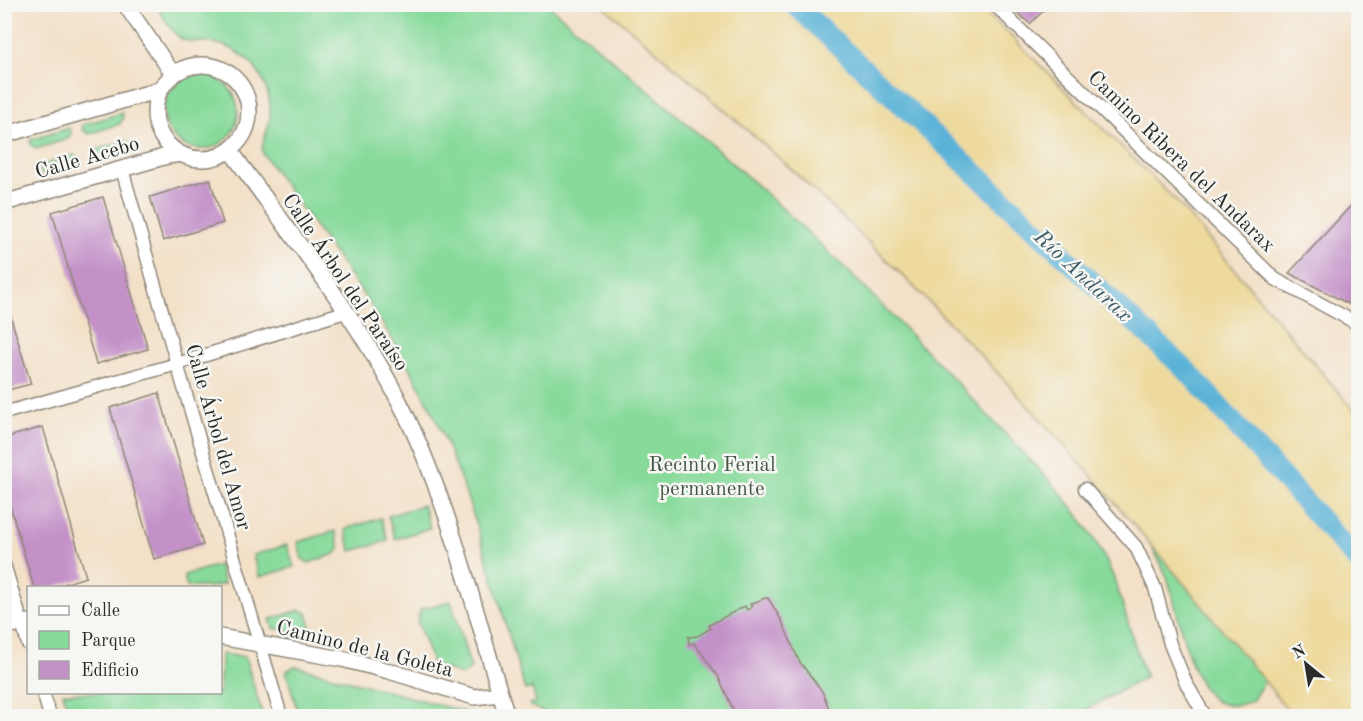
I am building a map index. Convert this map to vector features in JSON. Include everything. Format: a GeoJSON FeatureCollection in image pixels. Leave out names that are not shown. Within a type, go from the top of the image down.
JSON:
{"type":"FeatureCollection","features":[{"type":"Feature","properties":{"kind":"street"},"geometry":{"type":"LineString","coordinates":[[125,4],[173,74]]}},
{"type":"Feature","properties":{"kind":"street","name":"Camino Ribera del Andarax"},"geometry":{"type":"LineString","coordinates":[[994,4],[1275,279],[1359,324]]}},
{"type":"Feature","properties":{"kind":"street"},"geometry":{"type":"LineString","coordinates":[[190,66],[219,67],[232,74],[242,85],[249,105],[247,127],[241,140],[230,150],[212,158],[202,159],[181,154],[163,140],[156,126],[154,111],[159,90],[173,74],[190,66]]}},
{"type":"Feature","properties":{"kind":"street","name":"Calle Acebo"},"geometry":{"type":"LineString","coordinates":[[4,135],[159,90]]}},
{"type":"Feature","properties":{"kind":"street","name":"Calle Árbol del Paraíso"},"geometry":{"type":"LineString","coordinates":[[230,150],[345,312],[400,402],[429,467],[448,519],[507,717]]}},
{"type":"Feature","properties":{"kind":"street","name":"Calle Acebo"},"geometry":{"type":"LineString","coordinates":[[4,203],[122,168],[181,154]]}},
{"type":"Feature","properties":{"kind":"street","name":"Calle Árbol del Amor"},"geometry":{"type":"LineString","coordinates":[[122,168],[281,717]]}},
{"type":"Feature","properties":{"kind":"street"},"geometry":{"type":"LineString","coordinates":[[4,414],[345,312]]}},
{"type":"Feature","properties":{"kind":"street"},"geometry":{"type":"LineString","coordinates":[[1085,489],[1136,547],[1155,588],[1170,644],[1186,683],[1205,717]]}},
{"type":"Feature","properties":{"kind":"street"},"geometry":{"type":"LineString","coordinates":[[4,564],[25,622],[4,626]]}},
{"type":"Feature","properties":{"kind":"street","name":"Camino de la Goleta"},"geometry":{"type":"LineString","coordinates":[[222,637],[351,661],[474,697],[500,694]]}},
{"type":"Feature","properties":{"kind":"street"},"geometry":{"type":"LineString","coordinates":[[43,694],[50,717]]}},
{"type":"Feature","properties":{"kind":"green space","name":"Recinto Ferial permanente"},"geometry":{"type":"Polygon","coordinates":[[[156,5],[548,5],[718,151],[818,242],[910,334],[1059,491],[1089,531],[1108,564],[1146,677],[1074,716],[553,716],[530,706],[529,704],[536,702],[532,688],[525,690],[493,578],[442,432],[408,365],[389,334],[263,154],[262,146],[269,123],[270,106],[258,71],[232,49],[216,43],[183,40],[176,35],[156,5]]]}},
{"type":"Feature","properties":{"kind":"green space"},"geometry":{"type":"Polygon","coordinates":[[[201,75],[215,78],[227,86],[235,98],[238,112],[235,126],[227,138],[215,146],[201,149],[187,146],[175,138],[167,126],[164,112],[167,98],[175,86],[187,78],[201,75]]]}},
{"type":"Feature","properties":{"kind":"green space"},"geometry":{"type":"Polygon","coordinates":[[[122,113],[123,118],[120,124],[89,134],[83,130],[82,125],[122,113]]]}},
{"type":"Feature","properties":{"kind":"green space"},"geometry":{"type":"Polygon","coordinates":[[[69,128],[71,133],[68,139],[36,149],[31,145],[30,140],[69,128]]]}},
{"type":"Feature","properties":{"kind":"green space"},"geometry":{"type":"Polygon","coordinates":[[[125,141],[132,144],[133,148],[94,160],[92,157],[95,150],[125,141]]]}},
{"type":"Feature","properties":{"kind":"green space"},"geometry":{"type":"Polygon","coordinates":[[[73,155],[80,159],[81,163],[42,175],[40,171],[43,165],[73,155]]]}},
{"type":"Feature","properties":{"kind":"green space"},"geometry":{"type":"Polygon","coordinates":[[[423,505],[430,528],[395,539],[388,516],[423,505]]]}},
{"type":"Feature","properties":{"kind":"green space"},"geometry":{"type":"Polygon","coordinates":[[[381,518],[388,541],[351,551],[345,529],[381,518]]]}},
{"type":"Feature","properties":{"kind":"green space"},"geometry":{"type":"Polygon","coordinates":[[[335,531],[340,548],[335,554],[309,563],[302,559],[298,542],[335,531]]]}},
{"type":"Feature","properties":{"kind":"green space"},"geometry":{"type":"Polygon","coordinates":[[[1144,534],[1265,680],[1252,701],[1229,705],[1216,701],[1207,693],[1199,680],[1186,647],[1167,577],[1144,534]]]}},
{"type":"Feature","properties":{"kind":"green space"},"geometry":{"type":"Polygon","coordinates":[[[287,545],[294,567],[259,577],[253,555],[287,545]]]}},
{"type":"Feature","properties":{"kind":"green space"},"geometry":{"type":"Polygon","coordinates":[[[219,565],[224,584],[187,586],[184,575],[219,565]]]}},
{"type":"Feature","properties":{"kind":"green space"},"geometry":{"type":"Polygon","coordinates":[[[451,601],[471,669],[462,675],[433,665],[417,620],[421,609],[451,601]]]}},
{"type":"Feature","properties":{"kind":"green space"},"geometry":{"type":"Polygon","coordinates":[[[300,610],[307,613],[313,635],[273,628],[270,619],[300,610]]]}},
{"type":"Feature","properties":{"kind":"green space"},"geometry":{"type":"Polygon","coordinates":[[[222,654],[245,657],[263,716],[70,716],[63,694],[222,694],[222,654]]]}},
{"type":"Feature","properties":{"kind":"green space"},"geometry":{"type":"Polygon","coordinates":[[[295,666],[480,716],[299,716],[286,671],[295,666]]]}},
{"type":"Feature","properties":{"kind":"sand"},"geometry":{"type":"Polygon","coordinates":[[[602,5],[976,5],[1005,30],[1179,204],[1358,415],[1358,716],[1292,716],[1253,666],[1095,480],[954,327],[805,182],[730,114],[602,5]]]}},
{"type":"Feature","properties":{"kind":"building"},"geometry":{"type":"Polygon","coordinates":[[[1008,4],[1050,4],[1030,24],[1008,4]]]}},
{"type":"Feature","properties":{"kind":"building"},"geometry":{"type":"Polygon","coordinates":[[[210,179],[223,223],[163,241],[150,197],[210,179]]]}},
{"type":"Feature","properties":{"kind":"building"},"geometry":{"type":"Polygon","coordinates":[[[103,197],[148,349],[96,364],[52,212],[103,197]]]}},
{"type":"Feature","properties":{"kind":"building"},"geometry":{"type":"Polygon","coordinates":[[[1358,198],[1358,309],[1289,273],[1358,198]]]}},
{"type":"Feature","properties":{"kind":"building"},"geometry":{"type":"Polygon","coordinates":[[[4,295],[31,384],[4,391],[4,295]]]}},
{"type":"Feature","properties":{"kind":"building"},"geometry":{"type":"Polygon","coordinates":[[[159,393],[203,545],[154,559],[110,408],[159,393]]]}},
{"type":"Feature","properties":{"kind":"building"},"geometry":{"type":"Polygon","coordinates":[[[43,427],[86,577],[57,586],[33,586],[4,485],[4,438],[43,427]]]}},
{"type":"Feature","properties":{"kind":"building"},"geometry":{"type":"Polygon","coordinates":[[[768,598],[782,621],[799,661],[822,691],[832,716],[736,716],[718,676],[694,643],[689,644],[688,637],[698,636],[711,628],[709,625],[745,606],[747,610],[752,607],[750,604],[768,598]]]}},
{"type":"Feature","properties":{"kind":"waterway","name":"Río Andarax"},"geometry":{"type":"LineString","coordinates":[[794,4],[1187,371],[1358,561]]}}]}
